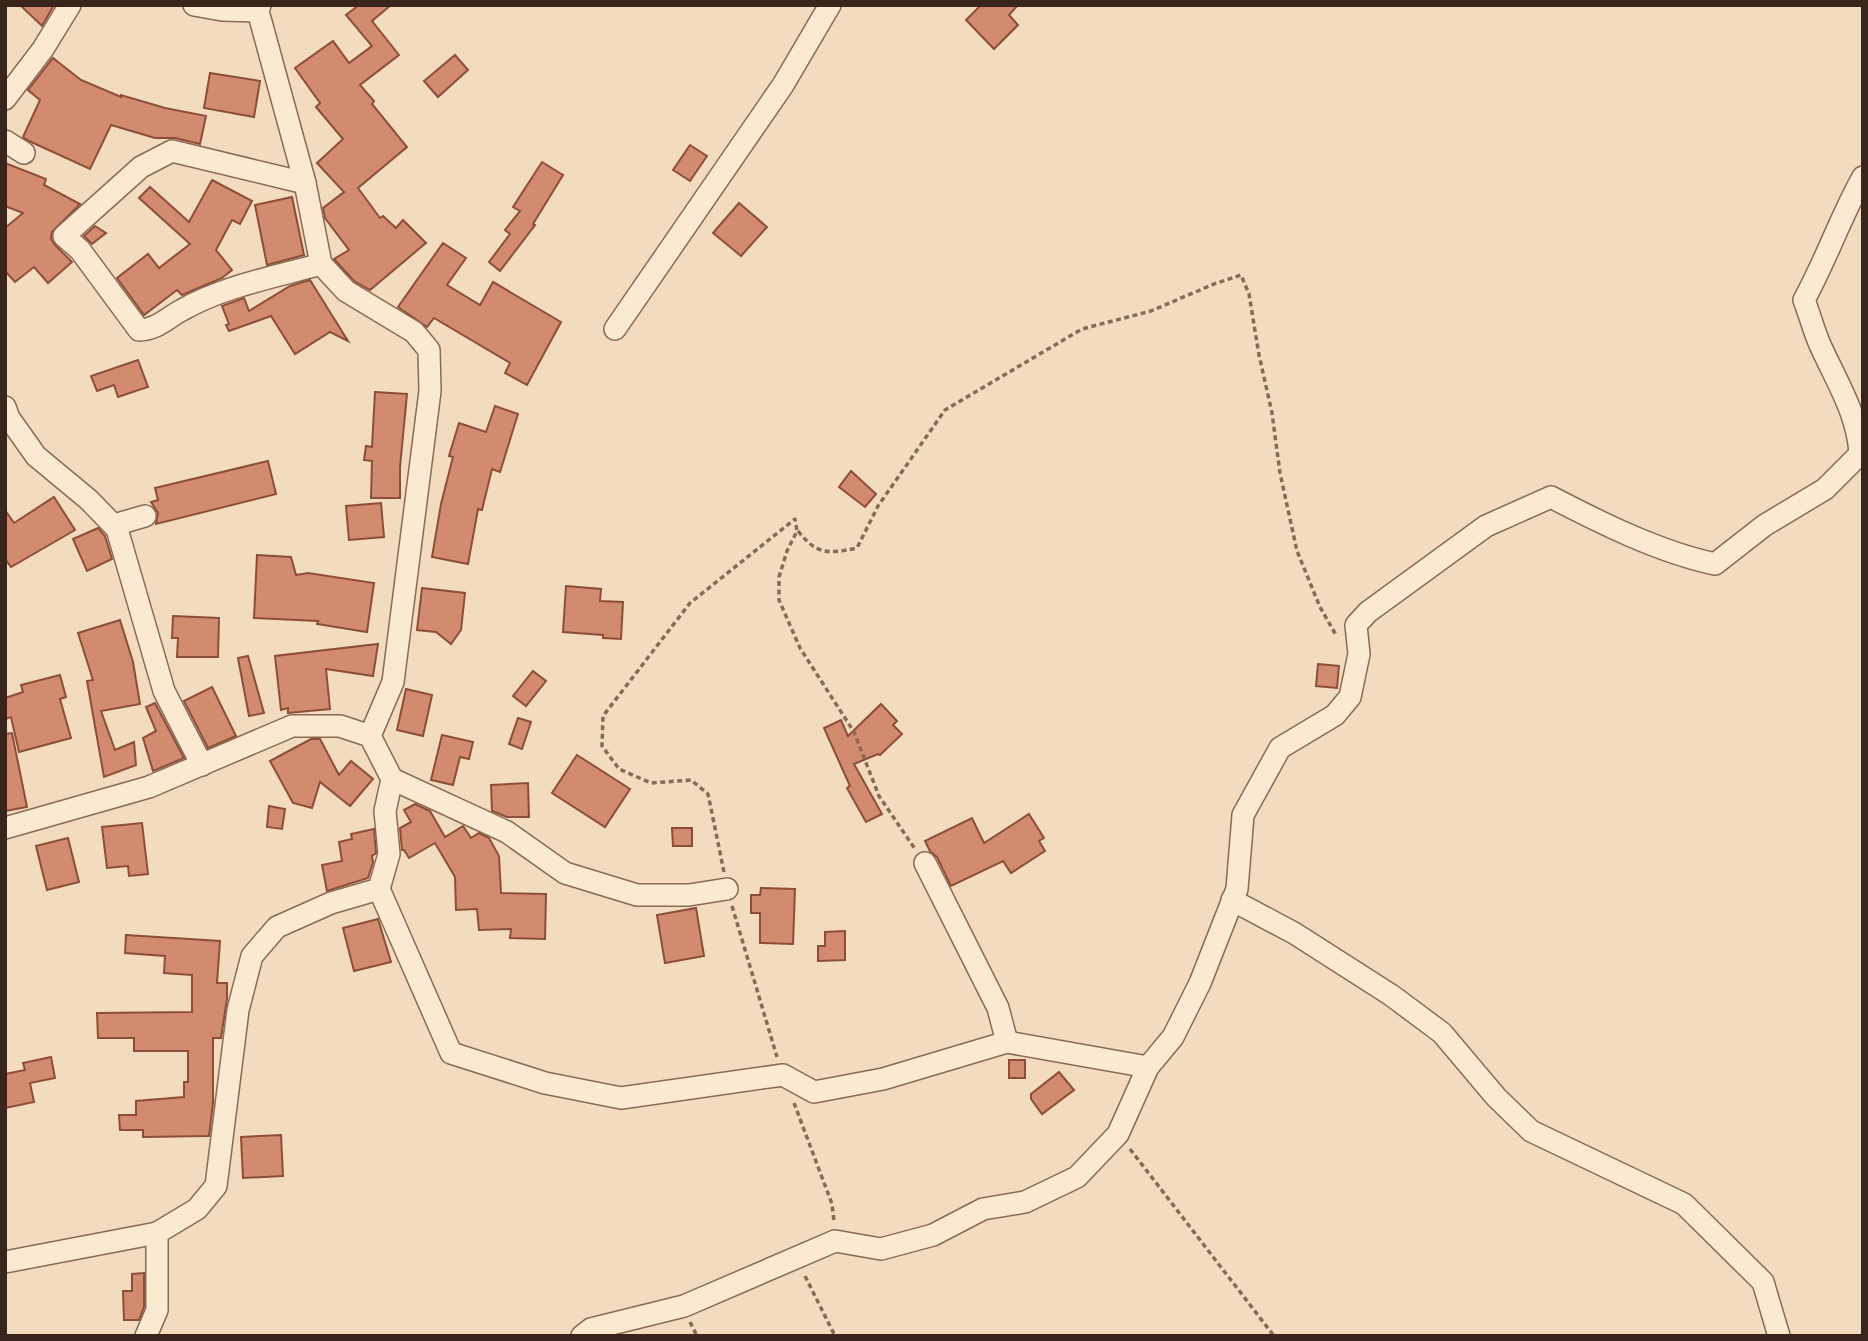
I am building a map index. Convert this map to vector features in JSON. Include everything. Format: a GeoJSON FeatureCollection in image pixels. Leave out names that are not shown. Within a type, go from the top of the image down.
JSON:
{"type":"FeatureCollection","features":[{"type":"Feature","properties":{"kind":"street"},"geometry":{"type":"LineString","coordinates":[[5,99],[43,49],[70,5]]}},
{"type":"Feature","properties":{"kind":"street"},"geometry":{"type":"LineString","coordinates":[[194,5],[222,10],[259,8],[305,183],[321,264],[346,291],[414,332],[429,350],[430,391],[393,682],[370,736]]}},
{"type":"Feature","properties":{"kind":"street"},"geometry":{"type":"LineString","coordinates":[[615,330],[783,85],[830,5]]}},
{"type":"Feature","properties":{"kind":"street"},"geometry":{"type":"LineString","coordinates":[[5,141],[24,153]]}},
{"type":"Feature","properties":{"kind":"street"},"geometry":{"type":"LineString","coordinates":[[305,183],[172,151],[141,167],[64,236],[80,250],[139,330],[152,330],[175,314],[214,295],[321,264]]}},
{"type":"Feature","properties":{"kind":"street"},"geometry":{"type":"LineString","coordinates":[[582,1336],[591,1329],[684,1306],[835,1241],[881,1249],[933,1235],[984,1209],[1025,1202],[1077,1177],[1118,1134],[1148,1067],[1173,1037],[1200,983],[1237,888],[1243,815],[1280,748],[1335,715],[1350,697],[1359,654],[1356,625],[1368,612],[1486,526],[1551,497],[1591,518],[1693,560],[1714,564],[1765,525],[1825,489],[1860,454],[1859,435],[1804,300],[1823,265],[1849,201],[1863,177]]}},
{"type":"Feature","properties":{"kind":"street"},"geometry":{"type":"LineString","coordinates":[[5,407],[9,418],[36,456],[89,500],[117,528],[164,691],[202,765]]}},
{"type":"Feature","properties":{"kind":"street"},"geometry":{"type":"LineString","coordinates":[[114,525],[145,516]]}},
{"type":"Feature","properties":{"kind":"street"},"geometry":{"type":"LineString","coordinates":[[5,828],[149,787],[292,726],[340,726],[370,736],[392,779],[507,832],[565,873],[637,895],[689,895],[727,889]]}},
{"type":"Feature","properties":{"kind":"street"},"geometry":{"type":"LineString","coordinates":[[392,779],[385,811],[389,854],[379,889],[451,1052],[545,1083],[621,1098],[783,1076],[814,1092],[883,1079],[1007,1042],[1148,1067]]}},
{"type":"Feature","properties":{"kind":"street"},"geometry":{"type":"LineString","coordinates":[[925,863],[998,1008],[1007,1042]]}},
{"type":"Feature","properties":{"kind":"street"},"geometry":{"type":"LineString","coordinates":[[5,1262],[157,1233],[197,1209],[216,1186],[239,1010],[252,956],[277,927],[331,903],[379,889]]}},
{"type":"Feature","properties":{"kind":"street"},"geometry":{"type":"LineString","coordinates":[[1232,900],[1294,933],[1391,995],[1442,1033],[1496,1097],[1531,1131],[1684,1205],[1763,1282],[1779,1336]]}},
{"type":"Feature","properties":{"kind":"street"},"geometry":{"type":"LineString","coordinates":[[146,1336],[157,1310],[157,1233]]}},
{"type":"Feature","properties":{"kind":"path"},"geometry":{"type":"LineString","coordinates":[[835,1241],[832,1203],[783,1076],[727,889],[708,794],[691,780],[651,783],[619,769],[602,746],[603,716],[690,603],[795,519],[797,531],[811,547],[835,552],[857,548],[878,506],[945,410],[1082,328],[1151,311],[1241,275],[1249,294],[1272,413],[1280,473],[1297,551],[1320,607],[1340,640],[1359,654]]}},
{"type":"Feature","properties":{"kind":"path"},"geometry":{"type":"LineString","coordinates":[[797,531],[779,578],[779,600],[800,648],[854,732],[879,796],[925,863]]}},
{"type":"Feature","properties":{"kind":"path"},"geometry":{"type":"LineString","coordinates":[[1118,1134],[1274,1336]]}},
{"type":"Feature","properties":{"kind":"path"},"geometry":{"type":"LineString","coordinates":[[796,1258],[835,1336]]}},
{"type":"Feature","properties":{"kind":"building"},"geometry":{"type":"Polygon","coordinates":[[[20,5],[54,5],[42,26],[20,5]]]}},
{"type":"Feature","properties":{"kind":"building"},"geometry":{"type":"Polygon","coordinates":[[[359,5],[391,5],[372,21],[399,55],[360,85],[407,147],[358,188],[380,218],[383,216],[396,228],[403,220],[426,243],[370,290],[354,281],[334,259],[349,250],[325,218],[323,208],[344,192],[317,163],[343,139],[316,107],[320,103],[295,68],[333,41],[349,63],[372,46],[346,15],[359,5]]]}},
{"type":"Feature","properties":{"kind":"building"},"geometry":{"type":"Polygon","coordinates":[[[981,5],[1018,5],[1009,15],[1018,25],[994,49],[966,20],[981,5]]]}},
{"type":"Feature","properties":{"kind":"building"},"geometry":{"type":"Polygon","coordinates":[[[455,55],[468,70],[438,97],[424,81],[455,55]]]}},
{"type":"Feature","properties":{"kind":"building"},"geometry":{"type":"Polygon","coordinates":[[[53,58],[81,80],[121,97],[206,116],[200,144],[175,138],[155,138],[111,125],[90,169],[29,141],[23,137],[40,100],[28,90],[53,58]]]}},
{"type":"Feature","properties":{"kind":"building"},"geometry":{"type":"Polygon","coordinates":[[[210,73],[260,81],[254,117],[204,108],[210,73]]]}},
{"type":"Feature","properties":{"kind":"building"},"geometry":{"type":"Polygon","coordinates":[[[690,145],[707,156],[690,181],[673,170],[690,145]]]}},
{"type":"Feature","properties":{"kind":"building"},"geometry":{"type":"Polygon","coordinates":[[[542,162],[563,175],[533,224],[535,225],[500,271],[489,262],[510,234],[505,230],[520,211],[513,207],[542,162]]]}},
{"type":"Feature","properties":{"kind":"building"},"geometry":{"type":"Polygon","coordinates":[[[5,163],[46,179],[44,185],[80,204],[52,232],[51,239],[55,245],[72,262],[48,283],[34,267],[15,282],[5,271],[5,228],[23,213],[5,206],[5,163]]]}},
{"type":"Feature","properties":{"kind":"building"},"geometry":{"type":"Polygon","coordinates":[[[212,180],[252,201],[240,224],[232,220],[216,250],[232,270],[222,278],[182,295],[177,290],[144,315],[117,278],[148,254],[159,268],[190,244],[139,198],[150,187],[189,222],[212,180]]]}},
{"type":"Feature","properties":{"kind":"building"},"geometry":{"type":"Polygon","coordinates":[[[292,197],[304,255],[267,265],[255,205],[292,197]]]}},
{"type":"Feature","properties":{"kind":"building"},"geometry":{"type":"Polygon","coordinates":[[[739,203],[767,227],[741,256],[713,233],[739,203]]]}},
{"type":"Feature","properties":{"kind":"building"},"geometry":{"type":"Polygon","coordinates":[[[95,226],[106,233],[92,244],[84,236],[95,226]]]}},
{"type":"Feature","properties":{"kind":"building"},"geometry":{"type":"Polygon","coordinates":[[[443,243],[466,258],[447,285],[480,305],[493,282],[561,322],[527,385],[505,373],[510,363],[434,318],[427,327],[398,307],[443,243]]]}},
{"type":"Feature","properties":{"kind":"building"},"geometry":{"type":"Polygon","coordinates":[[[310,280],[348,341],[330,332],[295,354],[271,316],[229,331],[222,306],[244,298],[249,311],[290,286],[310,280]]]}},
{"type":"Feature","properties":{"kind":"building"},"geometry":{"type":"Polygon","coordinates":[[[138,360],[148,387],[118,397],[114,385],[97,391],[91,376],[138,360]]]}},
{"type":"Feature","properties":{"kind":"building"},"geometry":{"type":"Polygon","coordinates":[[[375,392],[407,394],[400,498],[371,498],[372,461],[364,460],[366,446],[372,447],[375,392]]]}},
{"type":"Feature","properties":{"kind":"building"},"geometry":{"type":"Polygon","coordinates":[[[495,406],[518,414],[500,472],[492,469],[482,510],[478,509],[468,564],[432,557],[453,457],[449,456],[459,423],[486,432],[495,406]]]}},
{"type":"Feature","properties":{"kind":"building"},"geometry":{"type":"Polygon","coordinates":[[[268,461],[276,494],[156,524],[158,513],[151,502],[158,500],[155,488],[268,461]]]}},
{"type":"Feature","properties":{"kind":"building"},"geometry":{"type":"Polygon","coordinates":[[[851,471],[876,494],[865,507],[839,487],[851,471]]]}},
{"type":"Feature","properties":{"kind":"building"},"geometry":{"type":"Polygon","coordinates":[[[54,497],[75,530],[11,567],[5,559],[5,510],[14,523],[54,497]]]}},
{"type":"Feature","properties":{"kind":"building"},"geometry":{"type":"Polygon","coordinates":[[[381,503],[384,537],[349,540],[346,506],[381,503]]]}},
{"type":"Feature","properties":{"kind":"building"},"geometry":{"type":"Polygon","coordinates":[[[98,528],[105,536],[112,559],[87,571],[73,539],[98,528]]]}},
{"type":"Feature","properties":{"kind":"building"},"geometry":{"type":"Polygon","coordinates":[[[257,555],[291,557],[296,575],[308,573],[374,583],[367,632],[317,624],[318,621],[254,618],[257,555]]]}},
{"type":"Feature","properties":{"kind":"building"},"geometry":{"type":"Polygon","coordinates":[[[566,586],[601,589],[600,601],[623,602],[621,639],[563,632],[566,586]]]}},
{"type":"Feature","properties":{"kind":"building"},"geometry":{"type":"Polygon","coordinates":[[[422,588],[465,593],[461,630],[451,644],[436,632],[417,630],[422,588]]]}},
{"type":"Feature","properties":{"kind":"building"},"geometry":{"type":"Polygon","coordinates":[[[173,616],[219,618],[218,657],[177,657],[178,638],[172,638],[173,616]]]}},
{"type":"Feature","properties":{"kind":"building"},"geometry":{"type":"Polygon","coordinates":[[[120,620],[133,662],[140,704],[101,711],[115,750],[134,742],[136,765],[104,777],[87,681],[93,680],[78,633],[120,620]]]}},
{"type":"Feature","properties":{"kind":"building"},"geometry":{"type":"Polygon","coordinates":[[[378,644],[373,676],[326,669],[330,709],[288,713],[288,708],[281,710],[275,656],[378,644]]]}},
{"type":"Feature","properties":{"kind":"building"},"geometry":{"type":"Polygon","coordinates":[[[248,656],[264,713],[249,716],[238,658],[248,656]]]}},
{"type":"Feature","properties":{"kind":"building"},"geometry":{"type":"Polygon","coordinates":[[[1318,664],[1339,666],[1337,688],[1316,686],[1318,664]]]}},
{"type":"Feature","properties":{"kind":"building"},"geometry":{"type":"Polygon","coordinates":[[[533,671],[546,681],[526,706],[513,696],[533,671]]]}},
{"type":"Feature","properties":{"kind":"building"},"geometry":{"type":"Polygon","coordinates":[[[60,675],[66,697],[60,699],[71,738],[19,752],[11,717],[5,719],[5,698],[23,692],[21,685],[60,675]]]}},
{"type":"Feature","properties":{"kind":"building"},"geometry":{"type":"Polygon","coordinates":[[[212,687],[236,736],[208,748],[184,701],[212,687]]]}},
{"type":"Feature","properties":{"kind":"building"},"geometry":{"type":"Polygon","coordinates":[[[406,689],[432,695],[423,736],[397,730],[406,689]]]}},
{"type":"Feature","properties":{"kind":"building"},"geometry":{"type":"Polygon","coordinates":[[[155,703],[184,758],[153,771],[143,738],[156,731],[146,707],[155,703]]]}},
{"type":"Feature","properties":{"kind":"building"},"geometry":{"type":"Polygon","coordinates":[[[881,704],[897,721],[893,725],[902,734],[880,755],[854,764],[882,814],[866,822],[847,788],[850,786],[824,728],[841,720],[848,736],[881,704]]]}},
{"type":"Feature","properties":{"kind":"building"},"geometry":{"type":"Polygon","coordinates":[[[518,718],[531,722],[522,749],[509,744],[518,718]]]}},
{"type":"Feature","properties":{"kind":"building"},"geometry":{"type":"Polygon","coordinates":[[[12,733],[27,807],[5,811],[5,734],[12,733]]]}},
{"type":"Feature","properties":{"kind":"building"},"geometry":{"type":"Polygon","coordinates":[[[442,735],[473,742],[469,759],[460,757],[453,785],[431,780],[442,735]]]}},
{"type":"Feature","properties":{"kind":"building"},"geometry":{"type":"Polygon","coordinates":[[[311,739],[320,739],[339,775],[351,761],[373,779],[350,806],[320,782],[312,808],[293,803],[270,761],[311,739]]]}},
{"type":"Feature","properties":{"kind":"building"},"geometry":{"type":"Polygon","coordinates":[[[577,755],[630,789],[605,827],[552,793],[577,755]]]}},
{"type":"Feature","properties":{"kind":"building"},"geometry":{"type":"Polygon","coordinates":[[[528,783],[529,817],[507,817],[492,811],[491,785],[528,783]]]}},
{"type":"Feature","properties":{"kind":"building"},"geometry":{"type":"Polygon","coordinates":[[[415,804],[430,811],[445,837],[463,826],[471,838],[479,833],[489,838],[499,856],[501,893],[546,894],[545,939],[510,938],[511,929],[479,930],[477,909],[456,910],[455,877],[435,843],[409,858],[402,850],[400,828],[411,822],[404,810],[415,804]]]}},
{"type":"Feature","properties":{"kind":"building"},"geometry":{"type":"Polygon","coordinates":[[[269,806],[285,809],[282,829],[267,827],[269,806]]]}},
{"type":"Feature","properties":{"kind":"building"},"geometry":{"type":"Polygon","coordinates":[[[1029,814],[1044,838],[1039,841],[1045,851],[1011,873],[1003,861],[951,886],[937,857],[925,841],[972,818],[984,843],[1029,814]]]}},
{"type":"Feature","properties":{"kind":"building"},"geometry":{"type":"Polygon","coordinates":[[[142,823],[148,874],[129,876],[128,866],[107,868],[102,827],[142,823]]]}},
{"type":"Feature","properties":{"kind":"building"},"geometry":{"type":"Polygon","coordinates":[[[672,828],[692,828],[692,846],[673,846],[672,828]]]}},
{"type":"Feature","properties":{"kind":"building"},"geometry":{"type":"Polygon","coordinates":[[[374,829],[376,853],[372,856],[368,878],[327,891],[322,865],[342,861],[339,842],[352,839],[351,834],[374,829]]]}},
{"type":"Feature","properties":{"kind":"building"},"geometry":{"type":"Polygon","coordinates":[[[68,838],[79,882],[47,890],[36,846],[68,838]]]}},
{"type":"Feature","properties":{"kind":"building"},"geometry":{"type":"Polygon","coordinates":[[[761,888],[795,889],[793,944],[760,943],[760,913],[751,913],[751,895],[760,895],[761,888]]]}},
{"type":"Feature","properties":{"kind":"building"},"geometry":{"type":"Polygon","coordinates":[[[696,908],[704,956],[665,963],[657,915],[696,908]]]}},
{"type":"Feature","properties":{"kind":"building"},"geometry":{"type":"Polygon","coordinates":[[[378,919],[391,962],[354,971],[343,928],[378,919]]]}},
{"type":"Feature","properties":{"kind":"building"},"geometry":{"type":"Polygon","coordinates":[[[845,931],[845,960],[818,961],[818,946],[825,946],[825,932],[845,931]]]}},
{"type":"Feature","properties":{"kind":"building"},"geometry":{"type":"Polygon","coordinates":[[[126,935],[220,941],[217,983],[227,983],[227,999],[221,1038],[213,1038],[213,1103],[209,1136],[143,1137],[143,1130],[120,1130],[119,1115],[136,1115],[136,1101],[184,1097],[184,1082],[188,1082],[188,1051],[134,1051],[134,1038],[98,1038],[97,1013],[192,1012],[192,975],[164,973],[165,956],[125,953],[126,935]]]}},
{"type":"Feature","properties":{"kind":"building"},"geometry":{"type":"Polygon","coordinates":[[[51,1057],[55,1078],[30,1083],[34,1102],[5,1108],[5,1074],[25,1070],[23,1063],[51,1057]]]}},
{"type":"Feature","properties":{"kind":"building"},"geometry":{"type":"Polygon","coordinates":[[[1009,1060],[1025,1060],[1025,1078],[1009,1078],[1009,1060]]]}},
{"type":"Feature","properties":{"kind":"building"},"geometry":{"type":"Polygon","coordinates":[[[1059,1072],[1074,1090],[1042,1114],[1031,1099],[1031,1094],[1059,1072]]]}},
{"type":"Feature","properties":{"kind":"building"},"geometry":{"type":"Polygon","coordinates":[[[281,1135],[283,1176],[243,1178],[241,1137],[281,1135]]]}},
{"type":"Feature","properties":{"kind":"building"},"geometry":{"type":"Polygon","coordinates":[[[144,1273],[144,1307],[139,1320],[124,1320],[123,1291],[132,1291],[132,1274],[144,1273]]]}}]}
